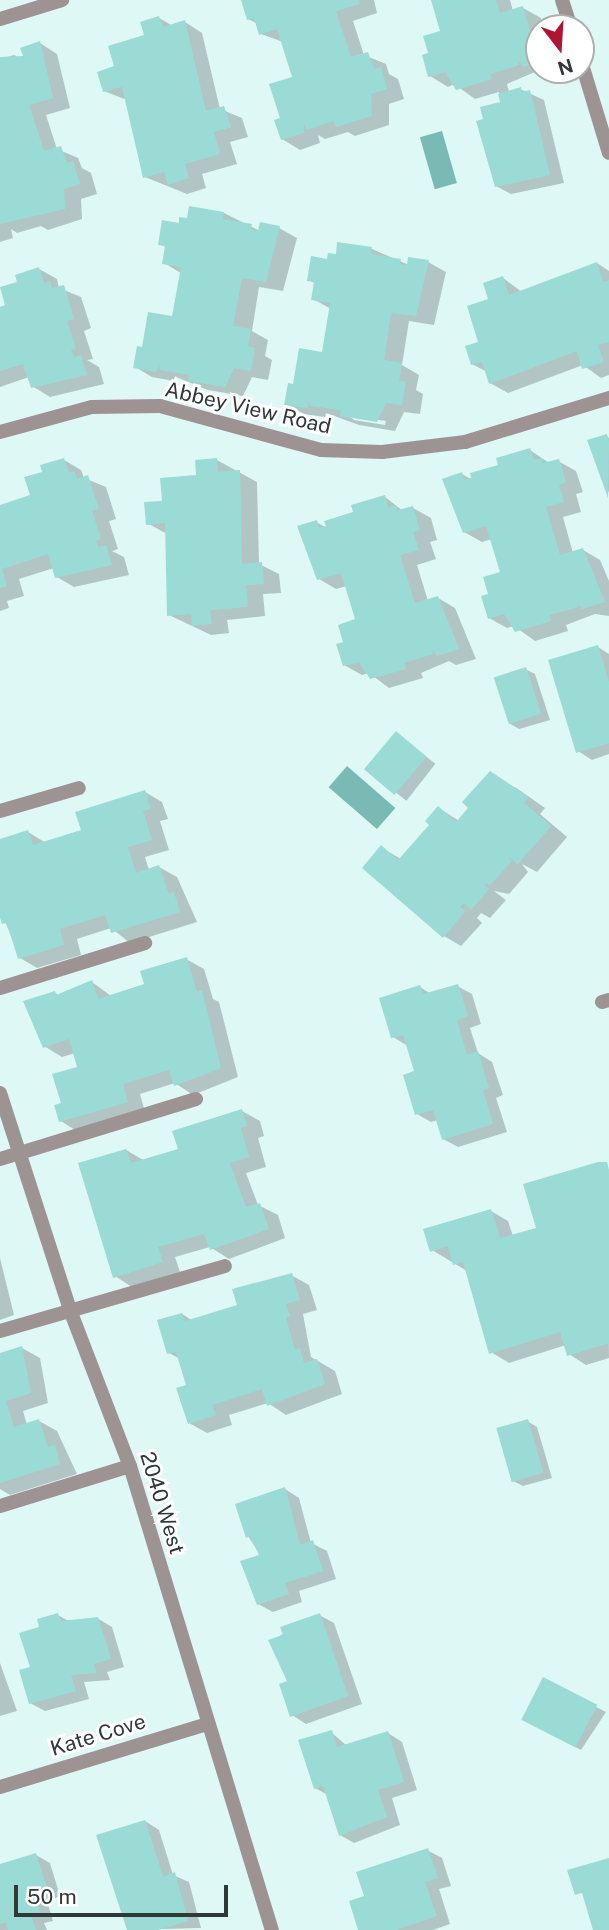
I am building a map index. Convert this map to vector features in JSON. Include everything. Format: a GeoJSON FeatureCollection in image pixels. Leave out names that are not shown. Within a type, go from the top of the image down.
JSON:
{"type":"FeatureCollection","features":[{"type":"Feature","properties":{"kind":"street"},"geometry":{"type":"LineString","coordinates":[[0,19],[62,0]]}},
{"type":"Feature","properties":{"kind":"street"},"geometry":{"type":"LineString","coordinates":[[588,84],[609,153]]}},
{"type":"Feature","properties":{"kind":"street","name":"Abbey View Road"},"geometry":{"type":"LineString","coordinates":[[0,432],[92,407],[135,405],[194,413],[321,450],[382,452],[465,442],[609,398]]}},
{"type":"Feature","properties":{"kind":"street"},"geometry":{"type":"LineString","coordinates":[[0,811],[79,788]]}},
{"type":"Feature","properties":{"kind":"street"},"geometry":{"type":"LineString","coordinates":[[0,988],[145,943]]}},
{"type":"Feature","properties":{"kind":"street","name":"2040 West"},"geometry":{"type":"LineString","coordinates":[[0,1093],[70,1310],[130,1466],[272,1930]]}},
{"type":"Feature","properties":{"kind":"street"},"geometry":{"type":"LineString","coordinates":[[0,1159],[197,1099]]}},
{"type":"Feature","properties":{"kind":"street"},"geometry":{"type":"LineString","coordinates":[[0,1331],[225,1266]]}},
{"type":"Feature","properties":{"kind":"street"},"geometry":{"type":"LineString","coordinates":[[0,1506],[130,1466]]}},
{"type":"Feature","properties":{"kind":"street","name":"Kate Cove"},"geometry":{"type":"LineString","coordinates":[[0,1787],[208,1724]]}},
{"type":"Feature","properties":{"kind":"water"},"geometry":{"type":"Polygon","coordinates":[[[442,131],[457,183],[435,189],[420,137],[442,131]]]}},
{"type":"Feature","properties":{"kind":"water"},"geometry":{"type":"Polygon","coordinates":[[[347,766],[395,808],[377,829],[329,787],[347,766]]]}},
{"type":"Feature","properties":{"kind":"building"},"geometry":{"type":"Polygon","coordinates":[[[241,0],[359,0],[360,4],[336,11],[351,57],[368,52],[374,69],[381,67],[387,89],[371,94],[372,116],[336,127],[334,121],[306,130],[304,124],[304,133],[281,140],[274,120],[280,118],[269,84],[292,77],[277,29],[259,35],[254,18],[247,20],[241,0]]]}},
{"type":"Feature","properties":{"kind":"building"},"geometry":{"type":"Polygon","coordinates":[[[431,0],[496,0],[500,13],[523,6],[525,66],[517,59],[519,65],[490,74],[492,79],[456,90],[445,72],[428,77],[422,55],[428,53],[423,36],[440,31],[431,0]]]}},
{"type":"Feature","properties":{"kind":"building"},"geometry":{"type":"Polygon","coordinates":[[[159,16],[163,27],[185,20],[206,111],[224,106],[231,127],[214,132],[220,154],[185,164],[189,178],[168,185],[164,172],[143,178],[122,87],[103,92],[97,72],[114,66],[108,46],[144,35],[140,22],[159,16]]]}},
{"type":"Feature","properties":{"kind":"building"},"geometry":{"type":"Polygon","coordinates":[[[40,41],[53,98],[29,105],[44,151],[61,146],[67,163],[73,161],[80,184],[64,189],[65,209],[0,224],[0,57],[23,56],[20,48],[40,41]]]}},
{"type":"Feature","properties":{"kind":"building"},"geometry":{"type":"Polygon","coordinates":[[[521,87],[522,92],[530,90],[550,175],[495,187],[476,121],[483,119],[480,107],[500,102],[498,94],[521,87]]]}},
{"type":"Feature","properties":{"kind":"building"},"geometry":{"type":"Polygon","coordinates":[[[189,206],[224,212],[223,219],[252,224],[251,229],[258,231],[260,222],[280,226],[266,282],[242,278],[233,326],[251,329],[248,346],[255,348],[251,371],[234,368],[225,387],[188,381],[189,375],[159,370],[160,364],[156,372],[133,368],[137,346],[142,347],[148,312],[172,316],[181,267],[162,264],[165,246],[158,245],[162,220],[179,223],[179,217],[187,218],[189,206]]]}},
{"type":"Feature","properties":{"kind":"building"},"geometry":{"type":"Polygon","coordinates":[[[337,242],[372,247],[371,254],[401,259],[400,264],[407,265],[408,257],[429,260],[416,316],[391,313],[384,360],[402,363],[399,381],[406,382],[402,405],[386,403],[377,422],[340,416],[341,410],[311,406],[309,400],[308,408],[284,405],[288,383],[293,384],[299,348],[322,352],[330,303],[311,300],[314,282],[307,281],[311,256],[327,259],[328,253],[336,254],[337,242]]]}},
{"type":"Feature","properties":{"kind":"building"},"geometry":{"type":"Polygon","coordinates":[[[597,262],[603,282],[609,280],[609,342],[598,345],[604,362],[582,369],[577,351],[489,384],[482,362],[471,365],[465,346],[478,342],[467,306],[488,299],[483,283],[503,276],[509,295],[597,262]]]}},
{"type":"Feature","properties":{"kind":"building"},"geometry":{"type":"Polygon","coordinates":[[[39,267],[44,283],[50,281],[52,288],[64,285],[74,319],[67,321],[76,349],[71,350],[74,357],[81,355],[87,375],[31,388],[23,364],[0,371],[0,307],[5,305],[0,287],[17,282],[15,275],[39,267]]]}},
{"type":"Feature","properties":{"kind":"building"},"geometry":{"type":"Polygon","coordinates":[[[607,434],[609,442],[608,498],[587,440],[607,434]]]}},
{"type":"Feature","properties":{"kind":"building"},"geometry":{"type":"Polygon","coordinates":[[[530,448],[534,460],[542,458],[543,463],[559,459],[566,482],[559,485],[564,502],[546,507],[560,555],[583,548],[605,602],[582,609],[577,601],[579,607],[550,615],[551,621],[515,632],[504,614],[488,619],[481,596],[488,594],[483,577],[500,572],[486,526],[463,533],[442,479],[462,472],[464,480],[471,478],[470,473],[498,465],[496,458],[530,448]]]}},
{"type":"Feature","properties":{"kind":"building"},"geometry":{"type":"Polygon","coordinates":[[[64,458],[69,473],[74,471],[77,479],[88,475],[99,509],[92,511],[101,539],[96,541],[98,547],[106,545],[112,565],[55,578],[48,554],[2,569],[7,586],[0,588],[0,505],[30,495],[24,477],[42,472],[40,465],[64,458]]]}},
{"type":"Feature","properties":{"kind":"building"},"geometry":{"type":"Polygon","coordinates":[[[217,458],[218,472],[240,470],[242,564],[262,562],[264,584],[246,585],[248,607],[210,610],[212,624],[192,626],[191,614],[167,616],[165,523],[146,525],[144,502],[162,501],[160,478],[196,475],[195,460],[217,458]]]}},
{"type":"Feature","properties":{"kind":"building"},"geometry":{"type":"Polygon","coordinates":[[[385,495],[388,507],[396,505],[398,510],[413,506],[420,530],[413,532],[419,550],[400,555],[415,603],[438,596],[459,649],[437,656],[432,649],[433,654],[404,663],[406,669],[370,679],[359,662],[343,666],[336,644],[343,642],[338,625],[355,619],[341,573],[317,580],[297,526],[317,520],[319,528],[326,526],[324,521],[353,512],[351,505],[385,495]]]}},
{"type":"Feature","properties":{"kind":"building"},"geometry":{"type":"Polygon","coordinates":[[[598,645],[609,682],[609,743],[576,753],[548,660],[598,645]]]}},
{"type":"Feature","properties":{"kind":"building"},"geometry":{"type":"Polygon","coordinates":[[[526,667],[541,714],[509,724],[494,678],[526,667]]]}},
{"type":"Feature","properties":{"kind":"building"},"geometry":{"type":"Polygon","coordinates":[[[396,731],[427,757],[395,795],[364,769],[396,731]]]}},
{"type":"Feature","properties":{"kind":"building"},"geometry":{"type":"Polygon","coordinates":[[[490,771],[529,797],[524,803],[551,826],[518,864],[506,856],[512,861],[490,885],[483,883],[489,889],[471,910],[464,903],[460,907],[465,911],[443,938],[362,868],[381,845],[398,860],[429,825],[425,821],[438,806],[456,822],[468,808],[462,802],[490,771]]]}},
{"type":"Feature","properties":{"kind":"building"},"geometry":{"type":"Polygon","coordinates":[[[145,790],[151,809],[143,811],[152,840],[128,847],[136,873],[159,865],[169,894],[174,892],[180,912],[111,933],[105,915],[60,929],[64,945],[18,959],[7,923],[2,924],[0,918],[0,839],[28,830],[33,845],[81,830],[75,812],[145,790]]]}},
{"type":"Feature","properties":{"kind":"building"},"geometry":{"type":"Polygon","coordinates":[[[187,957],[197,992],[202,990],[221,1068],[174,1086],[169,1070],[123,1084],[128,1102],[59,1122],[54,1105],[61,1103],[52,1074],[77,1067],[69,1039],[43,1048],[23,1001],[55,991],[56,995],[92,980],[98,999],[144,984],[140,971],[187,957]]]}},
{"type":"Feature","properties":{"kind":"building"},"geometry":{"type":"Polygon","coordinates":[[[458,984],[468,1016],[457,1020],[467,1055],[478,1051],[489,1088],[483,1090],[493,1124],[442,1140],[433,1110],[415,1115],[403,1075],[414,1071],[403,1035],[391,1038],[379,998],[420,985],[423,994],[458,984]]]}},
{"type":"Feature","properties":{"kind":"building"},"geometry":{"type":"Polygon","coordinates":[[[242,1109],[247,1126],[241,1128],[249,1157],[230,1163],[246,1207],[260,1203],[269,1229],[210,1250],[204,1234],[158,1247],[163,1262],[113,1278],[78,1163],[126,1149],[131,1163],[178,1149],[172,1131],[242,1109]]]}},
{"type":"Feature","properties":{"kind":"building"},"geometry":{"type":"Polygon","coordinates":[[[598,1162],[607,1162],[609,1170],[609,1343],[567,1356],[560,1332],[489,1354],[463,1262],[453,1265],[448,1246],[430,1252],[423,1229],[491,1209],[500,1238],[536,1228],[523,1184],[598,1162]]]}},
{"type":"Feature","properties":{"kind":"building"},"geometry":{"type":"Polygon","coordinates":[[[292,1273],[300,1300],[286,1304],[290,1316],[286,1318],[295,1350],[300,1348],[304,1363],[317,1359],[325,1384],[267,1406],[262,1389],[212,1405],[216,1415],[188,1424],[176,1388],[186,1385],[176,1352],[167,1354],[157,1320],[182,1313],[185,1321],[237,1305],[232,1289],[292,1273]]]}},
{"type":"Feature","properties":{"kind":"building"},"geometry":{"type":"Polygon","coordinates":[[[22,1346],[31,1393],[6,1401],[14,1427],[39,1419],[48,1447],[55,1445],[60,1464],[0,1483],[0,1353],[22,1346]]]}},
{"type":"Feature","properties":{"kind":"building"},"geometry":{"type":"Polygon","coordinates":[[[528,1419],[543,1473],[512,1482],[496,1428],[528,1419]]]}},
{"type":"Feature","properties":{"kind":"building"},"geometry":{"type":"Polygon","coordinates":[[[285,1487],[300,1545],[313,1540],[323,1571],[285,1583],[289,1594],[257,1605],[240,1561],[259,1555],[250,1536],[246,1538],[235,1504],[285,1487]]]}},
{"type":"Feature","properties":{"kind":"building"},"geometry":{"type":"Polygon","coordinates":[[[58,1613],[61,1621],[98,1617],[111,1659],[94,1664],[97,1673],[71,1675],[76,1691],[29,1704],[19,1670],[30,1667],[19,1633],[39,1627],[37,1619],[58,1613]]]}},
{"type":"Feature","properties":{"kind":"building"},"geometry":{"type":"Polygon","coordinates":[[[320,1613],[348,1696],[290,1717],[279,1684],[287,1681],[268,1640],[283,1635],[280,1627],[320,1613]]]}},
{"type":"Feature","properties":{"kind":"building"},"geometry":{"type":"Polygon","coordinates":[[[543,1677],[597,1705],[576,1747],[521,1720],[543,1677]]]}},
{"type":"Feature","properties":{"kind":"building"},"geometry":{"type":"Polygon","coordinates":[[[332,1730],[337,1747],[388,1731],[404,1782],[378,1790],[387,1817],[339,1836],[323,1786],[314,1789],[298,1740],[332,1730]]]}},
{"type":"Feature","properties":{"kind":"building"},"geometry":{"type":"Polygon","coordinates":[[[145,1820],[163,1877],[175,1872],[188,1921],[158,1930],[127,1930],[96,1835],[145,1820]]]}},
{"type":"Feature","properties":{"kind":"building"},"geometry":{"type":"Polygon","coordinates":[[[428,1848],[438,1878],[425,1882],[437,1916],[396,1930],[358,1930],[349,1901],[364,1896],[356,1872],[428,1848]]]}},
{"type":"Feature","properties":{"kind":"building"},"geometry":{"type":"Polygon","coordinates":[[[36,1853],[47,1889],[34,1893],[40,1913],[31,1915],[36,1930],[8,1930],[6,1922],[0,1924],[0,1864],[36,1853]]]}},
{"type":"Feature","properties":{"kind":"building"},"geometry":{"type":"Polygon","coordinates":[[[609,1858],[609,1930],[593,1930],[582,1893],[575,1895],[567,1870],[609,1858]]]}}]}
